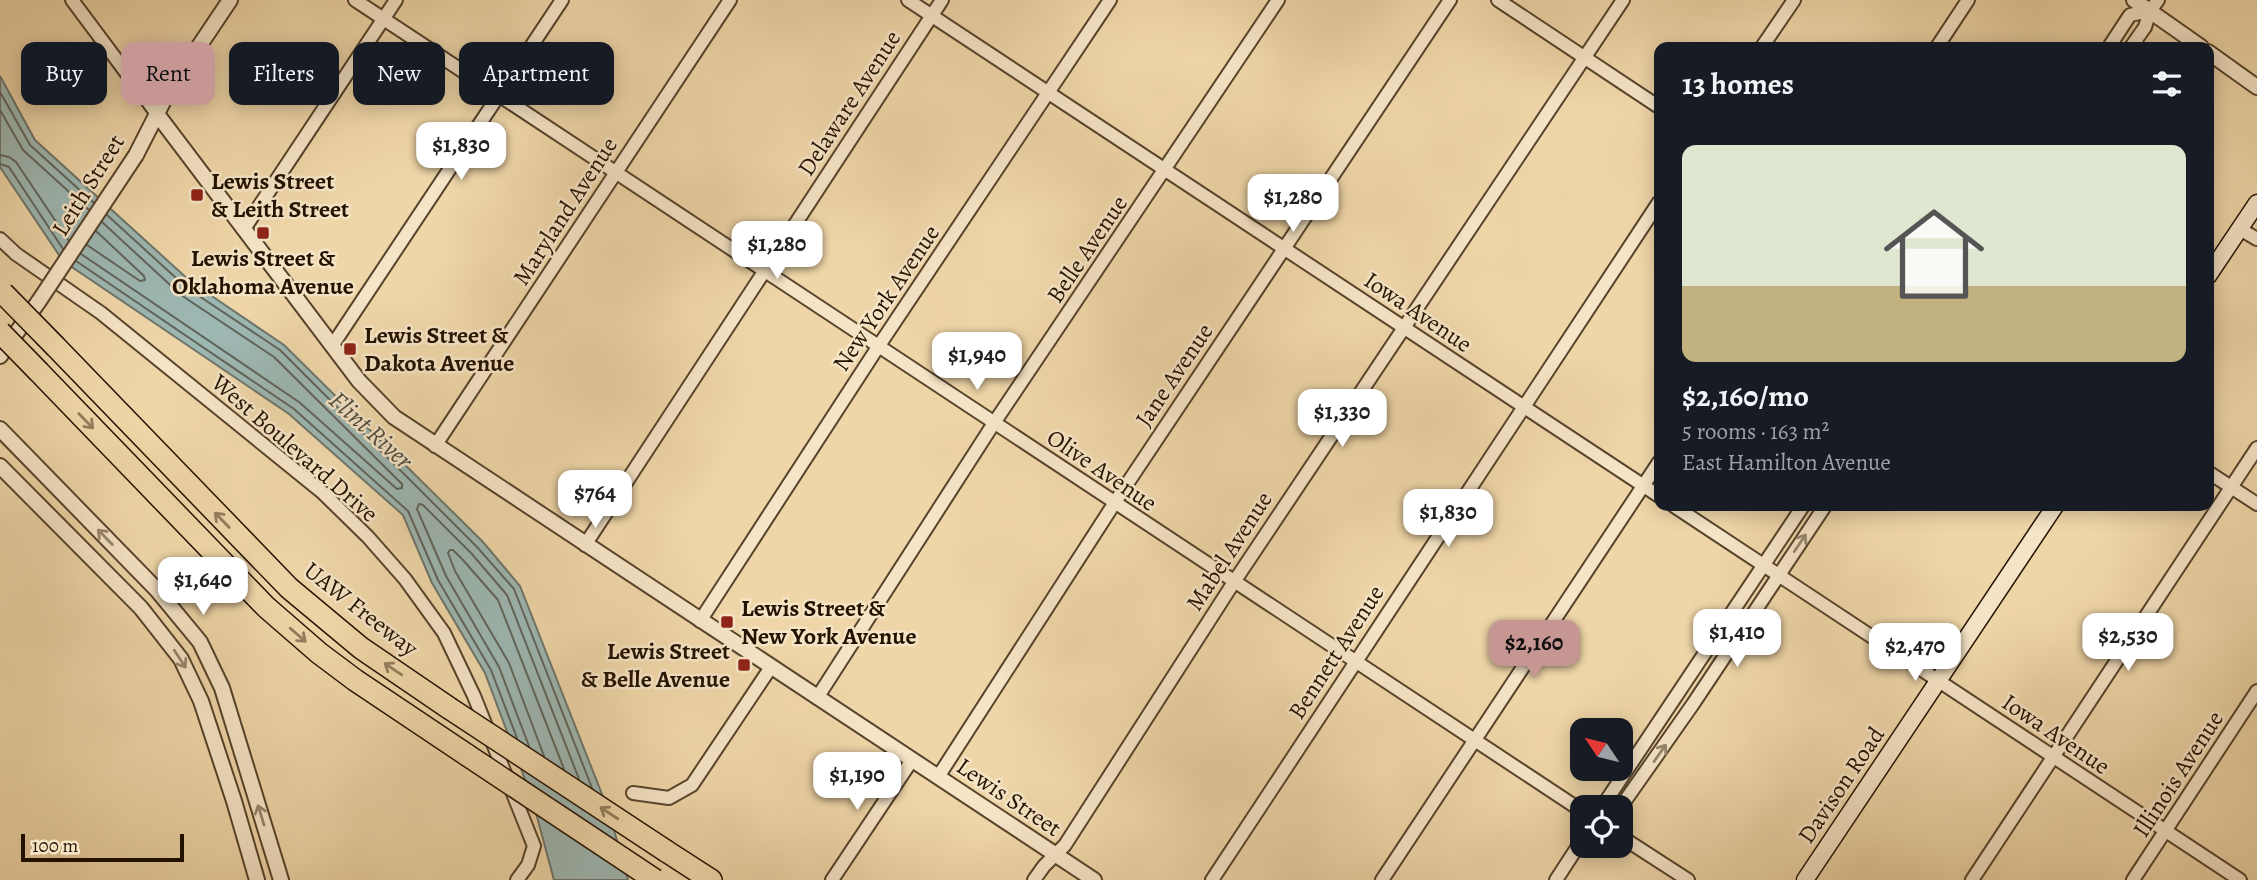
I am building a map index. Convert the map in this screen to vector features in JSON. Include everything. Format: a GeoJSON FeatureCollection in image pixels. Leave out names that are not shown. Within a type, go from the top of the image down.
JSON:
{"type":"FeatureCollection","features":[{"type":"Feature","properties":{"kind":"highway","name":"UAW Freeway"},"geometry":{"type":"LineString","coordinates":[[2,291],[314,611],[361,648],[449,708],[711,880]]}},
{"type":"Feature","properties":{"kind":"highway"},"geometry":{"type":"LineString","coordinates":[[0,332],[266,607],[318,653],[655,880]]}},
{"type":"Feature","properties":{"kind":"main road"},"geometry":{"type":"LineString","coordinates":[[2214,267],[2257,203]]}},
{"type":"Feature","properties":{"kind":"main road","name":"Davison Road"},"geometry":{"type":"LineString","coordinates":[[1805,880],[2052,511]]}},
{"type":"Feature","properties":{"kind":"street","name":"Lewis Street"},"geometry":{"type":"LineString","coordinates":[[72,0],[332,346],[376,400],[394,417],[1094,880]]}},
{"type":"Feature","properties":{"kind":"street","name":"Leith Street"},"geometry":{"type":"LineString","coordinates":[[0,356],[136,155],[167,94],[230,0]]}},
{"type":"Feature","properties":{"kind":"street","name":"Olive Avenue"},"geometry":{"type":"LineString","coordinates":[[355,0],[459,69]]}},
{"type":"Feature","properties":{"kind":"street"},"geometry":{"type":"LineString","coordinates":[[244,229],[396,0]]}},
{"type":"Feature","properties":{"kind":"street"},"geometry":{"type":"LineString","coordinates":[[534,42],[562,0]]}},
{"type":"Feature","properties":{"kind":"street","name":"Maryland Avenue"},"geometry":{"type":"LineString","coordinates":[[435,446],[730,0]]}},
{"type":"Feature","properties":{"kind":"street","name":"Iowa Avenue"},"geometry":{"type":"LineString","coordinates":[[908,0],[1654,493]]}},
{"type":"Feature","properties":{"kind":"street","name":"Delaware Avenue"},"geometry":{"type":"LineString","coordinates":[[585,545],[943,0]]}},
{"type":"Feature","properties":{"kind":"street","name":"New York Avenue"},"geometry":{"type":"LineString","coordinates":[[700,621],[878,347],[1110,0]]}},
{"type":"Feature","properties":{"kind":"street","name":"Belle Avenue"},"geometry":{"type":"LineString","coordinates":[[817,698],[994,423],[1278,0]]}},
{"type":"Feature","properties":{"kind":"street","name":"Jane Avenue"},"geometry":{"type":"LineString","coordinates":[[938,777],[1114,503],[1450,0]]}},
{"type":"Feature","properties":{"kind":"street"},"geometry":{"type":"LineString","coordinates":[[1498,0],[1654,104]]}},
{"type":"Feature","properties":{"kind":"street","name":"Mabel Avenue"},"geometry":{"type":"LineString","coordinates":[[1034,880],[1065,845],[1234,582],[1623,0]]}},
{"type":"Feature","properties":{"kind":"street"},"geometry":{"type":"LineString","coordinates":[[1765,42],[1794,0]]}},
{"type":"Feature","properties":{"kind":"street"},"geometry":{"type":"LineString","coordinates":[[1940,42],[1968,0]]}},
{"type":"Feature","properties":{"kind":"street"},"geometry":{"type":"LineString","coordinates":[[2134,0],[2154,6],[2195,42]]}},
{"type":"Feature","properties":{"kind":"street"},"geometry":{"type":"LineString","coordinates":[[2112,42],[2130,15],[2154,6]]}},
{"type":"Feature","properties":{"kind":"street"},"geometry":{"type":"LineString","coordinates":[[2134,42],[2154,6]]}},
{"type":"Feature","properties":{"kind":"street"},"geometry":{"type":"LineString","coordinates":[[2214,56],[2257,87]]}},
{"type":"Feature","properties":{"kind":"street"},"geometry":{"type":"LineString","coordinates":[[332,346],[493,105]]}},
{"type":"Feature","properties":{"kind":"street","name":"Olive Avenue"},"geometry":{"type":"LineString","coordinates":[[513,105],[1570,803]]}},
{"type":"Feature","properties":{"kind":"street","name":"Bennett Avenue"},"geometry":{"type":"LineString","coordinates":[[1212,880],[1654,209]]}},
{"type":"Feature","properties":{"kind":"street"},"geometry":{"type":"LineString","coordinates":[[2240,229],[2257,239]]}},
{"type":"Feature","properties":{"kind":"street","name":"West Boulevard Drive"},"geometry":{"type":"LineString","coordinates":[[0,239],[16,254],[101,313],[322,492],[368,537],[405,579],[444,633],[474,696],[534,846],[528,865],[517,880]]}},
{"type":"Feature","properties":{"kind":"street"},"geometry":{"type":"LineString","coordinates":[[0,429],[157,590],[200,642],[222,688],[281,880]]}},
{"type":"Feature","properties":{"kind":"street"},"geometry":{"type":"LineString","coordinates":[[1972,880],[2257,447]]}},
{"type":"Feature","properties":{"kind":"street"},"geometry":{"type":"LineString","coordinates":[[0,466],[141,608],[181,659],[201,701],[257,880]]}},
{"type":"Feature","properties":{"kind":"street"},"geometry":{"type":"LineString","coordinates":[[1382,880],[1654,470]]}},
{"type":"Feature","properties":{"kind":"street"},"geometry":{"type":"LineString","coordinates":[[2214,475],[2257,504]]}},
{"type":"Feature","properties":{"kind":"street","name":"Iowa Avenue"},"geometry":{"type":"LineString","coordinates":[[1682,511],[2240,880]]}},
{"type":"Feature","properties":{"kind":"street"},"geometry":{"type":"LineString","coordinates":[[1610,795],[1799,511]]}},
{"type":"Feature","properties":{"kind":"street"},"geometry":{"type":"LineString","coordinates":[[1629,795],[1693,705],[1822,511]]}},
{"type":"Feature","properties":{"kind":"street"},"geometry":{"type":"LineString","coordinates":[[633,793],[670,798],[692,785],[771,667]]}},
{"type":"Feature","properties":{"kind":"street","name":"Illinois Avenue"},"geometry":{"type":"LineString","coordinates":[[2133,880],[2257,691]]}},
{"type":"Feature","properties":{"kind":"street"},"geometry":{"type":"LineString","coordinates":[[1678,695],[1693,705]]}},
{"type":"Feature","properties":{"kind":"street"},"geometry":{"type":"LineString","coordinates":[[832,880],[912,760]]}},
{"type":"Feature","properties":{"kind":"street"},"geometry":{"type":"LineString","coordinates":[[1633,845],[1683,879]]}},
{"type":"Feature","properties":{"kind":"street"},"geometry":{"type":"LineString","coordinates":[[1556,880],[1570,858]]}},
{"type":"Feature","properties":{"kind":"water"},"geometry":{"type":"Polygon","coordinates":[[[0,76],[35,140],[191,282],[284,345],[483,542],[520,586],[609,812],[628,880],[554,880],[532,798],[485,673],[432,583],[403,515],[289,414],[63,261],[0,167],[0,76]]]}},
{"type":"Feature","properties":{"kind":"place","name":"Lewis Street & Leith Street"},"geometry":{"type":"Point","coordinates":[197,195]}},
{"type":"Feature","properties":{"kind":"place","name":"Lewis Street & Oklahoma Avenue"},"geometry":{"type":"Point","coordinates":[263,233]}},
{"type":"Feature","properties":{"kind":"place","name":"Lewis Street & Dakota Avenue"},"geometry":{"type":"Point","coordinates":[350,349]}},
{"type":"Feature","properties":{"kind":"place","name":"Lewis Street & New York Avenue"},"geometry":{"type":"Point","coordinates":[727,622]}},
{"type":"Feature","properties":{"kind":"place","name":"Lewis Street & Belle Avenue"},"geometry":{"type":"Point","coordinates":[744,665]}},
{"type":"Feature","properties":{"kind":"water label","name":"Flint River"},"geometry":{"type":"Point","coordinates":[371,430]}}]}
